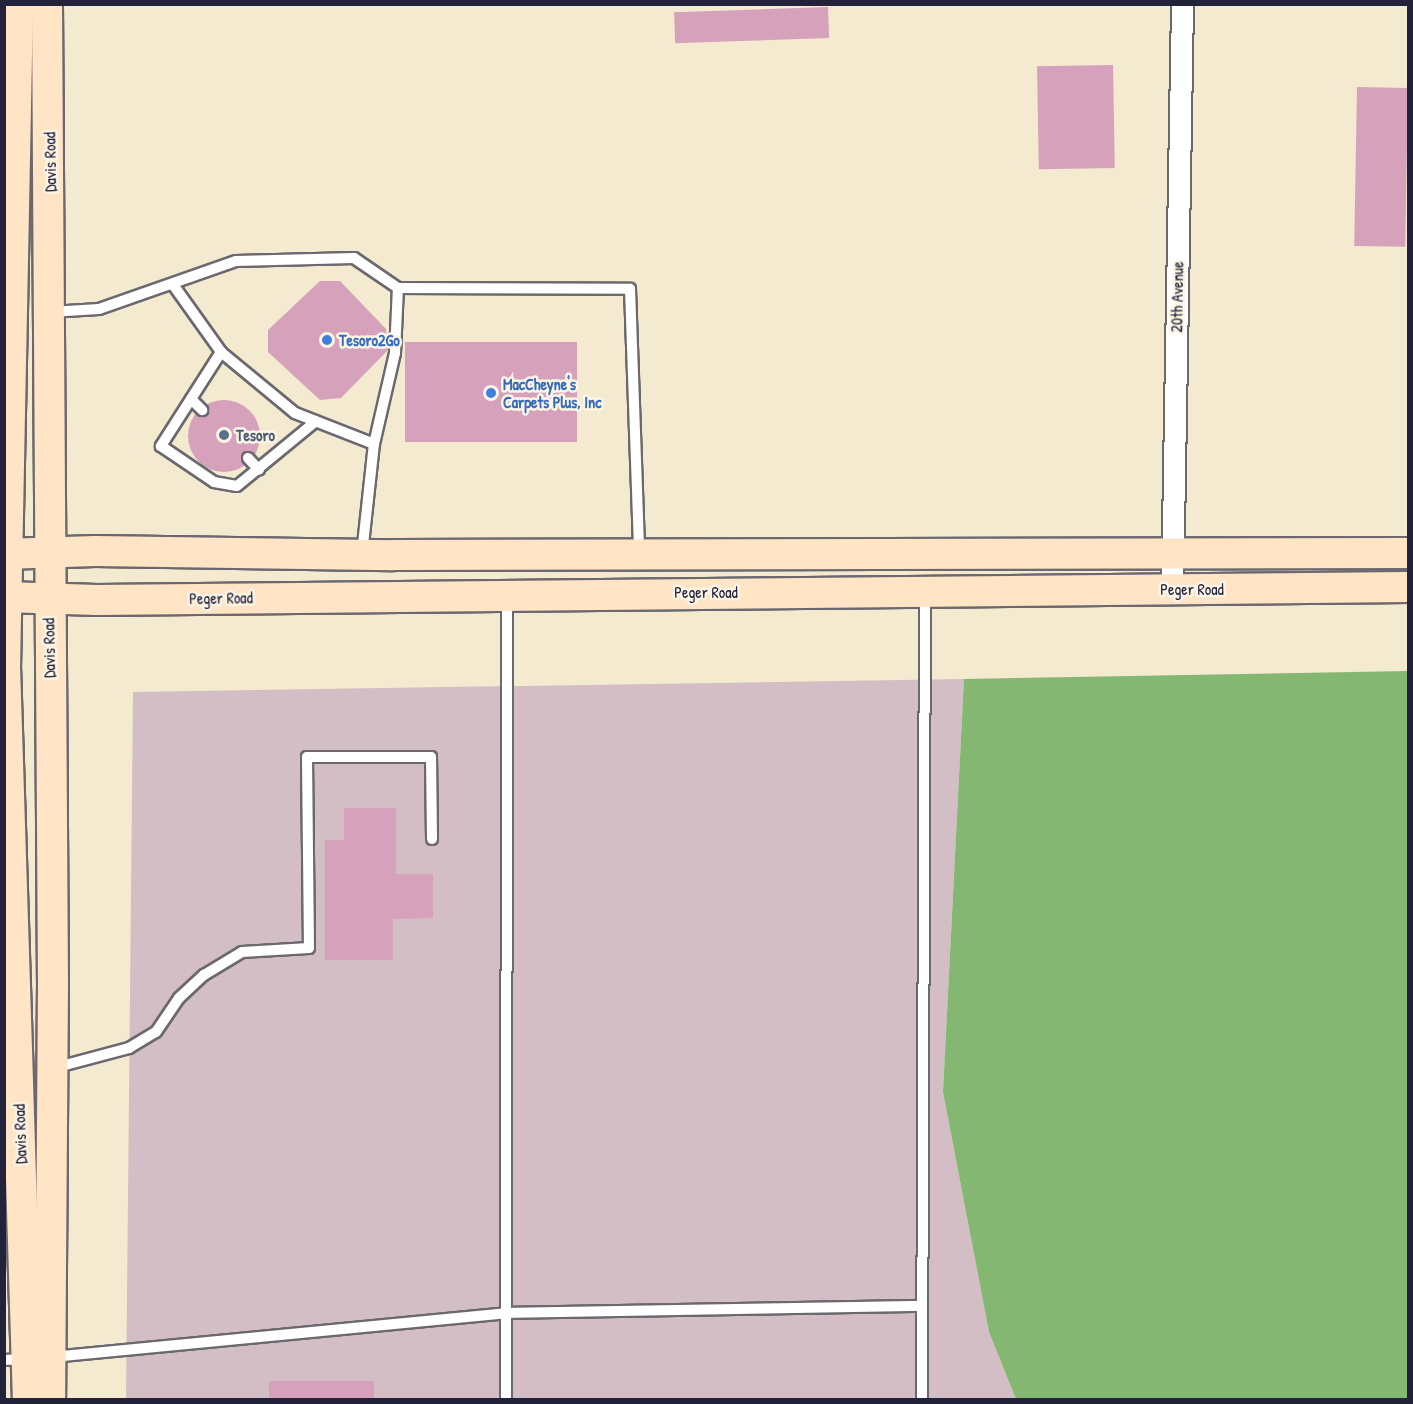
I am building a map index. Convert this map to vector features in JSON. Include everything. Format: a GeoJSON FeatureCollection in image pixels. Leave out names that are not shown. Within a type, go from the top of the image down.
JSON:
{"type":"FeatureCollection","features":[{"type":"Feature","properties":{"kind":"main road","name":"Davis Road"},"geometry":{"type":"LineString","coordinates":[[18,4],[10,287],[6,678],[28,1400]]}},
{"type":"Feature","properties":{"kind":"main road","name":"Davis Road"},"geometry":{"type":"LineString","coordinates":[[46,4],[51,1068],[28,1359],[50,1400]]}},
{"type":"Feature","properties":{"kind":"main road"},"geometry":{"type":"LineString","coordinates":[[6,554],[1408,553]]}},
{"type":"Feature","properties":{"kind":"main road","name":"Peger Road"},"geometry":{"type":"LineString","coordinates":[[6,597],[1408,587]]}},
{"type":"Feature","properties":{"kind":"street","name":"20th Avenue"},"geometry":{"type":"LineString","coordinates":[[1172,590],[1182,4]]}},
{"type":"Feature","properties":{"kind":"lane"},"geometry":{"type":"LineString","coordinates":[[49,312],[99,309],[174,286],[236,261],[354,258],[398,288],[630,289],[639,555]]}},
{"type":"Feature","properties":{"kind":"lane"},"geometry":{"type":"LineString","coordinates":[[174,286],[221,352],[295,412],[374,444]]}},
{"type":"Feature","properties":{"kind":"lane"},"geometry":{"type":"LineString","coordinates":[[362,555],[374,444],[395,353],[398,288]]}},
{"type":"Feature","properties":{"kind":"lane"},"geometry":{"type":"LineString","coordinates":[[221,352],[161,446],[214,482],[237,486],[316,421]]}},
{"type":"Feature","properties":{"kind":"lane"},"geometry":{"type":"LineString","coordinates":[[191,399],[202,410]]}},
{"type":"Feature","properties":{"kind":"lane"},"geometry":{"type":"LineString","coordinates":[[248,458],[259,470]]}},
{"type":"Feature","properties":{"kind":"lane"},"geometry":{"type":"LineString","coordinates":[[922,1400],[925,591]]}},
{"type":"Feature","properties":{"kind":"lane"},"geometry":{"type":"LineString","coordinates":[[506,1400],[507,593]]}},
{"type":"Feature","properties":{"kind":"lane"},"geometry":{"type":"LineString","coordinates":[[51,1068],[129,1048],[156,1032],[179,998],[204,975],[242,952],[309,948],[307,757],[431,757],[432,839]]}},
{"type":"Feature","properties":{"kind":"lane"},"geometry":{"type":"LineString","coordinates":[[28,1359],[506,1313],[922,1306]]}},
{"type":"Feature","properties":{"kind":"shaded area"},"geometry":{"type":"Polygon","coordinates":[[[964,679],[943,1092],[989,1332],[1016,1399],[126,1400],[133,692],[964,679]]]}},
{"type":"Feature","properties":{"kind":"green space"},"geometry":{"type":"Polygon","coordinates":[[[1408,671],[1408,1399],[1016,1399],[989,1332],[943,1092],[964,679],[1408,671]]]}},
{"type":"Feature","properties":{"kind":"building"},"geometry":{"type":"Polygon","coordinates":[[[828,7],[829,38],[675,43],[674,12],[828,7]]]}},
{"type":"Feature","properties":{"kind":"building"},"geometry":{"type":"Polygon","coordinates":[[[1113,65],[1115,168],[1039,169],[1037,66],[1113,65]]]}},
{"type":"Feature","properties":{"kind":"building"},"geometry":{"type":"Polygon","coordinates":[[[1357,87],[1408,88],[1405,247],[1354,246],[1357,87]]]}},
{"type":"Feature","properties":{"kind":"building","name":"Tesoro2Go"},"geometry":{"type":"Polygon","coordinates":[[[320,281],[340,281],[386,329],[388,350],[341,398],[320,400],[268,352],[268,330],[320,281]]]}},
{"type":"Feature","properties":{"kind":"building","name":"MacCheyne's Carpets Plus, Inc"},"geometry":{"type":"Polygon","coordinates":[[[405,342],[577,342],[577,442],[405,442],[405,342]]]}},
{"type":"Feature","properties":{"kind":"building"},"geometry":{"type":"Polygon","coordinates":[[[224,400],[244,406],[254,416],[260,436],[254,456],[244,466],[224,472],[204,466],[194,456],[188,436],[194,416],[204,406],[224,400]]]}},
{"type":"Feature","properties":{"kind":"building"},"geometry":{"type":"Polygon","coordinates":[[[344,808],[396,808],[396,874],[433,874],[433,918],[393,919],[393,960],[325,960],[325,840],[344,840],[344,808]]]}},
{"type":"Feature","properties":{"kind":"building"},"geometry":{"type":"Polygon","coordinates":[[[269,1381],[374,1381],[374,1400],[269,1400],[269,1381]]]}},
{"type":"Feature","properties":{"kind":"place","name":"Tesoro2Go"},"geometry":{"type":"Point","coordinates":[327,340]}},
{"type":"Feature","properties":{"kind":"place","name":"MacCheyne's Carpets Plus, Inc"},"geometry":{"type":"Point","coordinates":[491,393]}},
{"type":"Feature","properties":{"kind":"place","name":"Tesoro"},"geometry":{"type":"Point","coordinates":[224,435]}}]}
